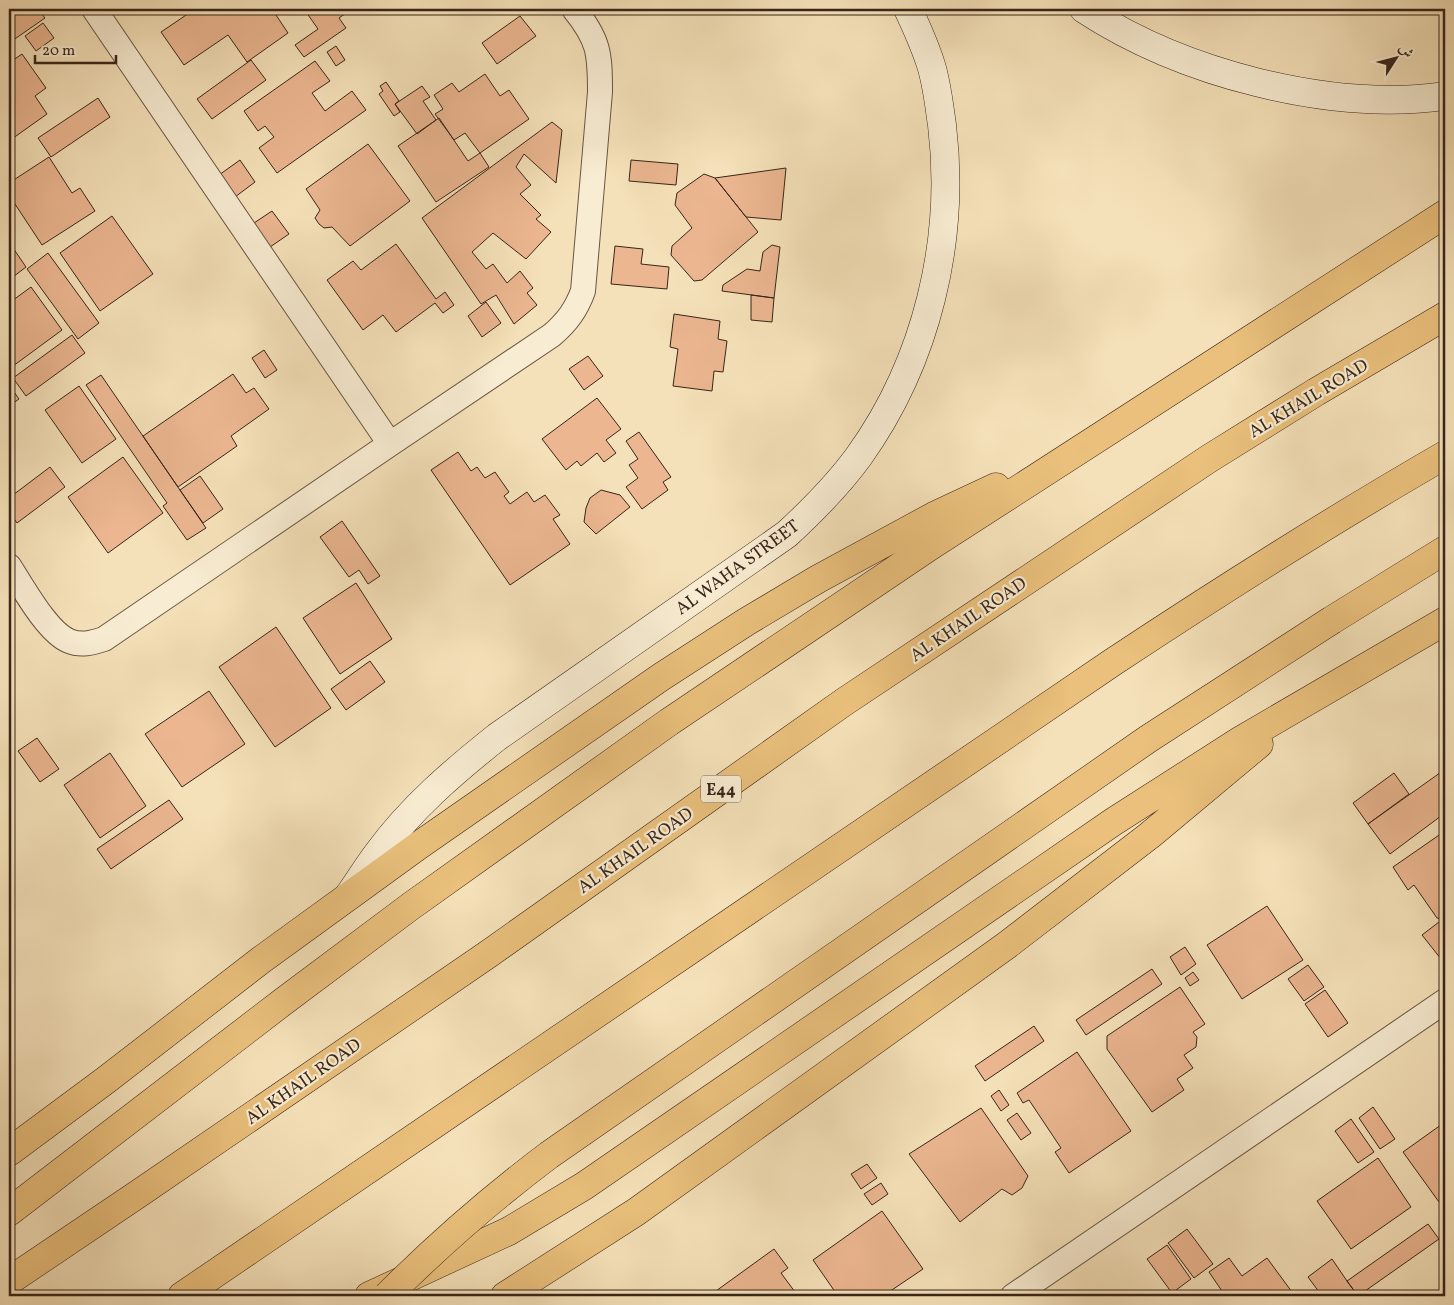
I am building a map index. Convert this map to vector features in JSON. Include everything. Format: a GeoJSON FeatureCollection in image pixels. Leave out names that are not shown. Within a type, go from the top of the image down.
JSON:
{"type":"FeatureCollection","features":[{"type":"Feature","properties":{"kind":"highway"},"geometry":{"type":"LineString","coordinates":[[9,1212],[284,1001],[548,807],[800,632],[1445,214]]}},
{"type":"Feature","properties":{"kind":"highway","name":"AL KHAIL ROAD"},"geometry":{"type":"LineString","coordinates":[[9,1281],[149,1187],[478,960],[853,697],[1210,458],[1316,392],[1445,316]]}},
{"type":"Feature","properties":{"kind":"highway"},"geometry":{"type":"LineString","coordinates":[[182,1296],[1122,657],[1256,570],[1445,455]]}},
{"type":"Feature","properties":{"kind":"highway"},"geometry":{"type":"LineString","coordinates":[[9,1152],[106,1080],[261,960],[418,846],[661,677],[746,622],[818,579],[934,516],[986,491],[1065,459]]}},
{"type":"Feature","properties":{"kind":"highway"},"geometry":{"type":"LineString","coordinates":[[387,1296],[459,1227],[509,1185],[550,1155],[1148,740],[1332,620],[1445,550]]}},
{"type":"Feature","properties":{"kind":"highway"},"geometry":{"type":"LineString","coordinates":[[369,1296],[509,1231],[584,1186],[1179,778],[1311,698],[1445,621]]}},
{"type":"Feature","properties":{"kind":"highway"},"geometry":{"type":"LineString","coordinates":[[505,1296],[579,1250],[676,1184],[1014,939],[1150,835],[1220,778],[1311,698]]}},
{"type":"Feature","properties":{"kind":"street"},"geometry":{"type":"LineString","coordinates":[[94,9],[390,444]]}},
{"type":"Feature","properties":{"kind":"street"},"geometry":{"type":"LineString","coordinates":[[9,566],[56,634],[71,642],[88,644],[104,639],[552,335],[566,323],[576,308],[583,291],[600,92],[598,48],[590,28],[574,9]]}},
{"type":"Feature","properties":{"kind":"street","name":"AL WAHA STREET"},"geometry":{"type":"LineString","coordinates":[[347,899],[390,838],[414,810],[454,771],[505,732],[787,534],[814,509],[839,481],[877,428],[897,392],[921,334],[939,260],[944,222],[946,184],[939,104],[931,65],[908,9]]}},
{"type":"Feature","properties":{"kind":"street"},"geometry":{"type":"LineString","coordinates":[[1084,9],[1132,36],[1173,54],[1260,83],[1305,92],[1351,98],[1396,100],[1445,96]]}},
{"type":"Feature","properties":{"kind":"street"},"geometry":{"type":"LineString","coordinates":[[1013,1296],[1445,1001]]}},
{"type":"Feature","properties":{"kind":"building"},"geometry":{"type":"Polygon","coordinates":[[[13,9],[38,9],[45,18],[9,43],[9,12],[13,9]]]}},
{"type":"Feature","properties":{"kind":"building"},"geometry":{"type":"Polygon","coordinates":[[[195,9],[279,9],[281,12],[276,15],[288,33],[247,62],[228,35],[184,65],[161,32],[195,9]]]}},
{"type":"Feature","properties":{"kind":"building"},"geometry":{"type":"Polygon","coordinates":[[[304,9],[352,9],[339,18],[346,28],[304,57],[295,45],[318,29],[304,9]]]}},
{"type":"Feature","properties":{"kind":"building"},"geometry":{"type":"Polygon","coordinates":[[[520,16],[536,36],[497,64],[482,43],[520,16]]]}},
{"type":"Feature","properties":{"kind":"building"},"geometry":{"type":"Polygon","coordinates":[[[43,23],[54,38],[36,51],[25,36],[43,23]]]}},
{"type":"Feature","properties":{"kind":"building"},"geometry":{"type":"Polygon","coordinates":[[[336,46],[345,60],[336,66],[327,52],[336,46]]]}},
{"type":"Feature","properties":{"kind":"building"},"geometry":{"type":"Polygon","coordinates":[[[22,54],[46,88],[35,96],[47,114],[9,141],[9,63],[22,54]]]}},
{"type":"Feature","properties":{"kind":"building"},"geometry":{"type":"Polygon","coordinates":[[[251,60],[266,80],[212,119],[197,99],[251,60]]]}},
{"type":"Feature","properties":{"kind":"building"},"geometry":{"type":"Polygon","coordinates":[[[315,61],[330,81],[312,93],[325,111],[352,91],[366,110],[277,173],[259,148],[274,137],[265,126],[258,131],[244,111],[315,61]]]}},
{"type":"Feature","properties":{"kind":"building"},"geometry":{"type":"Polygon","coordinates":[[[485,74],[500,96],[509,90],[529,119],[480,153],[465,133],[454,140],[435,114],[443,109],[434,95],[452,83],[459,92],[485,74]]]}},
{"type":"Feature","properties":{"kind":"building"},"geometry":{"type":"Polygon","coordinates":[[[386,82],[399,101],[395,104],[400,112],[394,116],[379,94],[383,91],[380,86],[386,82]]]}},
{"type":"Feature","properties":{"kind":"building"},"geometry":{"type":"Polygon","coordinates":[[[422,86],[430,97],[423,101],[436,120],[417,134],[395,104],[422,86]]]}},
{"type":"Feature","properties":{"kind":"building"},"geometry":{"type":"Polygon","coordinates":[[[98,98],[110,117],[51,157],[38,138],[98,98]]]}},
{"type":"Feature","properties":{"kind":"building"},"geometry":{"type":"Polygon","coordinates":[[[439,118],[468,161],[480,153],[489,167],[436,202],[398,146],[439,118]]]}},
{"type":"Feature","properties":{"kind":"building"},"geometry":{"type":"Polygon","coordinates":[[[552,122],[562,130],[556,183],[524,154],[516,167],[531,185],[520,194],[541,215],[536,219],[551,232],[526,259],[493,233],[472,252],[486,269],[493,264],[507,283],[520,271],[533,288],[527,293],[537,305],[514,324],[496,295],[481,304],[422,218],[552,122]]]}},
{"type":"Feature","properties":{"kind":"building"},"geometry":{"type":"Polygon","coordinates":[[[368,144],[410,201],[350,246],[332,227],[324,228],[319,224],[315,218],[320,210],[306,189],[368,144]]]}},
{"type":"Feature","properties":{"kind":"building"},"geometry":{"type":"Polygon","coordinates":[[[49,157],[72,193],[80,188],[95,211],[42,245],[9,195],[9,183],[49,157]]]}},
{"type":"Feature","properties":{"kind":"building"},"geometry":{"type":"Polygon","coordinates":[[[240,160],[255,182],[235,197],[219,175],[240,160]]]}},
{"type":"Feature","properties":{"kind":"building"},"geometry":{"type":"Polygon","coordinates":[[[631,160],[678,164],[676,185],[629,181],[631,160]]]}},
{"type":"Feature","properties":{"kind":"building"},"geometry":{"type":"Polygon","coordinates":[[[786,168],[781,220],[746,217],[715,178],[786,168]]]}},
{"type":"Feature","properties":{"kind":"building"},"geometry":{"type":"Polygon","coordinates":[[[704,174],[715,178],[758,232],[702,280],[694,281],[671,255],[672,246],[692,228],[675,205],[677,193],[704,174]]]}},
{"type":"Feature","properties":{"kind":"building"},"geometry":{"type":"Polygon","coordinates":[[[272,211],[289,234],[270,247],[254,223],[272,211]]]}},
{"type":"Feature","properties":{"kind":"building"},"geometry":{"type":"Polygon","coordinates":[[[112,216],[153,274],[100,311],[60,253],[112,216]]]}},
{"type":"Feature","properties":{"kind":"building"},"geometry":{"type":"Polygon","coordinates":[[[9,242],[26,267],[9,280],[9,242]]]}},
{"type":"Feature","properties":{"kind":"building"},"geometry":{"type":"Polygon","coordinates":[[[396,244],[436,299],[445,292],[454,305],[443,313],[435,303],[396,332],[383,315],[363,330],[327,280],[353,261],[361,270],[396,244]]]}},
{"type":"Feature","properties":{"kind":"building"},"geometry":{"type":"Polygon","coordinates":[[[772,245],[780,247],[774,298],[722,291],[723,285],[747,269],[760,271],[763,252],[772,245]]]}},
{"type":"Feature","properties":{"kind":"building"},"geometry":{"type":"Polygon","coordinates":[[[615,246],[643,249],[641,264],[669,267],[667,289],[611,284],[615,246]]]}},
{"type":"Feature","properties":{"kind":"building"},"geometry":{"type":"Polygon","coordinates":[[[48,253],[99,323],[78,339],[27,269],[48,253]]]}},
{"type":"Feature","properties":{"kind":"building"},"geometry":{"type":"Polygon","coordinates":[[[31,287],[62,330],[9,369],[9,303],[31,287]]]}},
{"type":"Feature","properties":{"kind":"building"},"geometry":{"type":"Polygon","coordinates":[[[751,295],[774,298],[772,322],[751,320],[751,295]]]}},
{"type":"Feature","properties":{"kind":"building"},"geometry":{"type":"Polygon","coordinates":[[[486,302],[501,323],[482,337],[468,316],[486,302]]]}},
{"type":"Feature","properties":{"kind":"building"},"geometry":{"type":"Polygon","coordinates":[[[674,314],[720,321],[718,339],[727,341],[723,372],[714,371],[712,391],[673,386],[678,349],[670,347],[674,314]]]}},
{"type":"Feature","properties":{"kind":"building"},"geometry":{"type":"Polygon","coordinates":[[[72,335],[85,353],[26,396],[13,378],[72,335]]]}},
{"type":"Feature","properties":{"kind":"building"},"geometry":{"type":"Polygon","coordinates":[[[264,350],[277,370],[265,378],[252,358],[264,350]]]}},
{"type":"Feature","properties":{"kind":"building"},"geometry":{"type":"Polygon","coordinates":[[[588,356],[603,376],[584,390],[569,369],[588,356]]]}},
{"type":"Feature","properties":{"kind":"building"},"geometry":{"type":"Polygon","coordinates":[[[233,374],[246,393],[254,388],[269,409],[231,436],[237,446],[178,487],[143,436],[233,374]]]}},
{"type":"Feature","properties":{"kind":"building"},"geometry":{"type":"Polygon","coordinates":[[[101,375],[206,528],[187,540],[163,506],[167,503],[86,385],[101,375]]]}},
{"type":"Feature","properties":{"kind":"building"},"geometry":{"type":"Polygon","coordinates":[[[9,385],[19,399],[9,406],[9,385]]]}},
{"type":"Feature","properties":{"kind":"building"},"geometry":{"type":"Polygon","coordinates":[[[79,386],[116,439],[82,463],[45,410],[79,386]]]}},
{"type":"Feature","properties":{"kind":"building"},"geometry":{"type":"Polygon","coordinates":[[[597,398],[621,429],[606,440],[616,453],[604,462],[597,453],[581,466],[577,461],[566,470],[542,439],[597,398]]]}},
{"type":"Feature","properties":{"kind":"building"},"geometry":{"type":"Polygon","coordinates":[[[639,432],[671,477],[663,482],[668,490],[642,509],[626,487],[638,478],[629,465],[638,459],[626,441],[639,432]]]}},
{"type":"Feature","properties":{"kind":"building"},"geometry":{"type":"Polygon","coordinates":[[[458,452],[471,471],[477,467],[485,478],[495,472],[509,492],[504,496],[510,504],[527,492],[534,502],[545,495],[560,515],[553,519],[570,544],[510,585],[431,470],[458,452]]]}},
{"type":"Feature","properties":{"kind":"building"},"geometry":{"type":"Polygon","coordinates":[[[123,457],[163,513],[108,553],[68,497],[123,457]]]}},
{"type":"Feature","properties":{"kind":"building"},"geometry":{"type":"Polygon","coordinates":[[[50,467],[65,487],[17,523],[9,512],[9,498],[50,467]]]}},
{"type":"Feature","properties":{"kind":"building"},"geometry":{"type":"Polygon","coordinates":[[[200,476],[223,509],[203,523],[180,490],[200,476]]]}},
{"type":"Feature","properties":{"kind":"building"},"geometry":{"type":"Polygon","coordinates":[[[601,490],[620,495],[630,507],[596,534],[584,522],[590,498],[601,490]]]}},
{"type":"Feature","properties":{"kind":"building"},"geometry":{"type":"Polygon","coordinates":[[[342,521],[380,576],[368,584],[359,570],[349,577],[320,537],[342,521]]]}},
{"type":"Feature","properties":{"kind":"building"},"geometry":{"type":"Polygon","coordinates":[[[356,583],[392,639],[340,674],[303,618],[356,583]]]}},
{"type":"Feature","properties":{"kind":"building"},"geometry":{"type":"Polygon","coordinates":[[[276,627],[331,708],[275,747],[219,667],[276,627]]]}},
{"type":"Feature","properties":{"kind":"building"},"geometry":{"type":"Polygon","coordinates":[[[370,661],[385,682],[346,710],[331,689],[370,661]]]}},
{"type":"Feature","properties":{"kind":"building"},"geometry":{"type":"Polygon","coordinates":[[[209,691],[245,744],[182,787],[145,734],[209,691]]]}},
{"type":"Feature","properties":{"kind":"building"},"geometry":{"type":"Polygon","coordinates":[[[37,738],[59,769],[40,782],[18,751],[37,738]]]}},
{"type":"Feature","properties":{"kind":"building"},"geometry":{"type":"Polygon","coordinates":[[[110,753],[146,806],[100,838],[64,785],[110,753]]]}},
{"type":"Feature","properties":{"kind":"building"},"geometry":{"type":"Polygon","coordinates":[[[1444,770],[1445,813],[1390,854],[1368,824],[1444,770]]]}},
{"type":"Feature","properties":{"kind":"building"},"geometry":{"type":"Polygon","coordinates":[[[1394,773],[1409,794],[1368,824],[1353,803],[1394,773]]]}},
{"type":"Feature","properties":{"kind":"building"},"geometry":{"type":"Polygon","coordinates":[[[169,800],[183,819],[111,869],[97,849],[169,800]]]}},
{"type":"Feature","properties":{"kind":"building"},"geometry":{"type":"Polygon","coordinates":[[[1445,831],[1445,920],[1437,918],[1414,885],[1408,890],[1393,867],[1445,831]]]}},
{"type":"Feature","properties":{"kind":"building"},"geometry":{"type":"Polygon","coordinates":[[[1267,906],[1303,960],[1242,999],[1207,945],[1267,906]]]}},
{"type":"Feature","properties":{"kind":"building"},"geometry":{"type":"Polygon","coordinates":[[[1439,922],[1445,930],[1445,956],[1441,959],[1422,935],[1439,922]]]}},
{"type":"Feature","properties":{"kind":"building"},"geometry":{"type":"Polygon","coordinates":[[[1185,947],[1196,964],[1181,975],[1170,957],[1185,947]]]}},
{"type":"Feature","properties":{"kind":"building"},"geometry":{"type":"Polygon","coordinates":[[[1308,965],[1324,987],[1304,1001],[1288,979],[1308,965]]]}},
{"type":"Feature","properties":{"kind":"building"},"geometry":{"type":"Polygon","coordinates":[[[1152,969],[1162,984],[1086,1035],[1076,1020],[1152,969]]]}},
{"type":"Feature","properties":{"kind":"building"},"geometry":{"type":"Polygon","coordinates":[[[1193,972],[1199,980],[1190,986],[1185,978],[1193,972]]]}},
{"type":"Feature","properties":{"kind":"building"},"geometry":{"type":"Polygon","coordinates":[[[1180,987],[1205,1024],[1193,1032],[1197,1037],[1196,1047],[1184,1055],[1193,1068],[1177,1079],[1184,1090],[1152,1112],[1107,1049],[1107,1036],[1180,987]]]}},
{"type":"Feature","properties":{"kind":"building"},"geometry":{"type":"Polygon","coordinates":[[[1325,990],[1348,1023],[1328,1037],[1305,1004],[1325,990]]]}},
{"type":"Feature","properties":{"kind":"building"},"geometry":{"type":"Polygon","coordinates":[[[1034,1026],[1044,1041],[985,1081],[975,1066],[1034,1026]]]}},
{"type":"Feature","properties":{"kind":"building"},"geometry":{"type":"Polygon","coordinates":[[[1077,1052],[1131,1131],[1069,1173],[1055,1152],[1061,1148],[1029,1100],[1023,1103],[1017,1093],[1077,1052]]]}},
{"type":"Feature","properties":{"kind":"building"},"geometry":{"type":"Polygon","coordinates":[[[999,1090],[1009,1105],[1001,1111],[991,1096],[999,1090]]]}},
{"type":"Feature","properties":{"kind":"building"},"geometry":{"type":"Polygon","coordinates":[[[1373,1107],[1395,1139],[1380,1149],[1359,1118],[1373,1107]]]}},
{"type":"Feature","properties":{"kind":"building"},"geometry":{"type":"Polygon","coordinates":[[[981,1108],[1028,1176],[1022,1188],[1012,1195],[1002,1189],[960,1222],[909,1154],[981,1108]]]}},
{"type":"Feature","properties":{"kind":"building"},"geometry":{"type":"Polygon","coordinates":[[[1017,1113],[1031,1133],[1021,1140],[1007,1120],[1017,1113]]]}},
{"type":"Feature","properties":{"kind":"building"},"geometry":{"type":"Polygon","coordinates":[[[1351,1119],[1374,1152],[1358,1163],[1335,1131],[1351,1119]]]}},
{"type":"Feature","properties":{"kind":"building"},"geometry":{"type":"Polygon","coordinates":[[[1445,1122],[1445,1198],[1439,1202],[1403,1152],[1445,1122]]]}},
{"type":"Feature","properties":{"kind":"building"},"geometry":{"type":"Polygon","coordinates":[[[1378,1158],[1411,1207],[1351,1249],[1317,1201],[1378,1158]]]}},
{"type":"Feature","properties":{"kind":"building"},"geometry":{"type":"Polygon","coordinates":[[[867,1164],[877,1178],[861,1189],[851,1174],[867,1164]]]}},
{"type":"Feature","properties":{"kind":"building"},"geometry":{"type":"Polygon","coordinates":[[[881,1183],[888,1194],[872,1205],[864,1194],[881,1183]]]}},
{"type":"Feature","properties":{"kind":"building"},"geometry":{"type":"Polygon","coordinates":[[[882,1211],[923,1269],[883,1296],[838,1296],[813,1260],[882,1211]]]}},
{"type":"Feature","properties":{"kind":"building"},"geometry":{"type":"Polygon","coordinates":[[[1428,1224],[1439,1239],[1358,1296],[1347,1281],[1428,1224]]]}},
{"type":"Feature","properties":{"kind":"building"},"geometry":{"type":"Polygon","coordinates":[[[1187,1229],[1213,1264],[1194,1278],[1168,1243],[1187,1229]]]}},
{"type":"Feature","properties":{"kind":"building"},"geometry":{"type":"Polygon","coordinates":[[[1167,1245],[1191,1279],[1172,1293],[1147,1259],[1167,1245]]]}},
{"type":"Feature","properties":{"kind":"building"},"geometry":{"type":"Polygon","coordinates":[[[774,1249],[788,1268],[781,1273],[795,1292],[789,1296],[709,1296],[774,1249]]]}},
{"type":"Feature","properties":{"kind":"building"},"geometry":{"type":"Polygon","coordinates":[[[1229,1258],[1242,1276],[1267,1258],[1292,1292],[1287,1296],[1221,1296],[1224,1294],[1209,1272],[1229,1258]]]}},
{"type":"Feature","properties":{"kind":"building"},"geometry":{"type":"Polygon","coordinates":[[[1332,1259],[1358,1296],[1322,1296],[1308,1277],[1332,1259]]]}}]}
